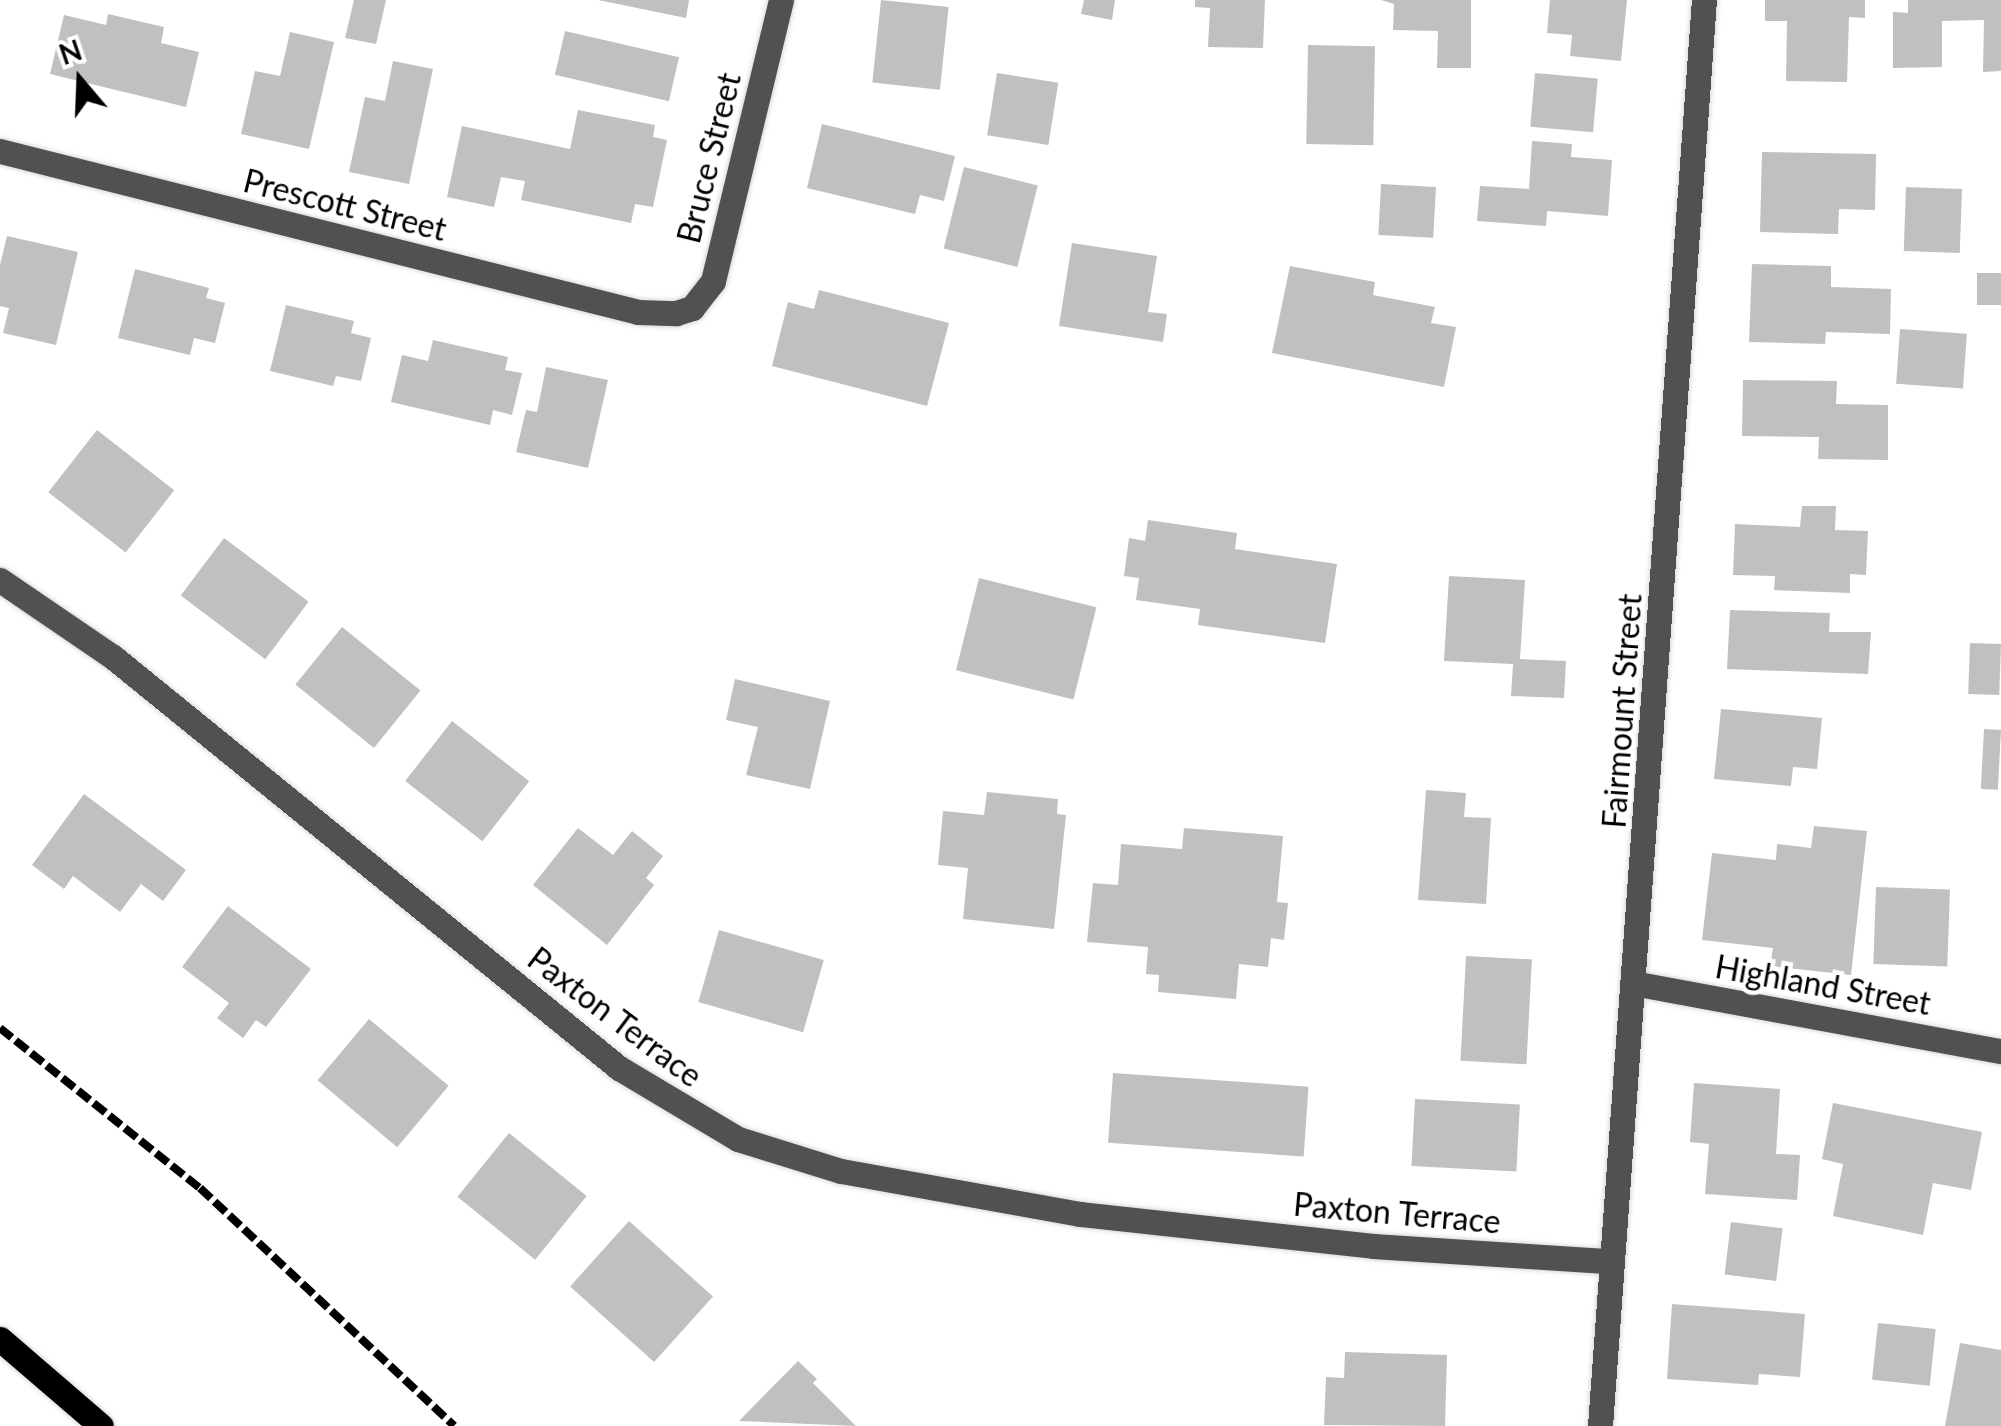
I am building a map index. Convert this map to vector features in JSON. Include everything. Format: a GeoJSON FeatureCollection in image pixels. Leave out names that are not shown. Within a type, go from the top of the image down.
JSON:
{"type":"FeatureCollection","features":[{"type":"Feature","properties":{"kind":"main road"},"geometry":{"type":"LineString","coordinates":[[0,1340],[100,1426]]}},
{"type":"Feature","properties":{"kind":"street","name":"Bruce Street"},"geometry":{"type":"LineString","coordinates":[[676,313],[692,308],[713,281],[781,0]]}},
{"type":"Feature","properties":{"kind":"street","name":"Fairmount Street"},"geometry":{"type":"LineString","coordinates":[[1600,1426],[1609,1261],[1633,984],[1704,0]]}},
{"type":"Feature","properties":{"kind":"street","name":"Prescott Street"},"geometry":{"type":"LineString","coordinates":[[0,151],[638,312],[676,313]]}},
{"type":"Feature","properties":{"kind":"street","name":"Paxton Terrace"},"geometry":{"type":"LineString","coordinates":[[0,580],[112,657],[620,1068],[738,1139],[840,1172],[1080,1214],[1374,1246],[1609,1261]]}},
{"type":"Feature","properties":{"kind":"street","name":"Highland Street"},"geometry":{"type":"LineString","coordinates":[[1633,984],[2001,1051]]}},
{"type":"Feature","properties":{"kind":"building"},"geometry":{"type":"Polygon","coordinates":[[[354,0],[386,0],[376,44],[345,38],[354,0]]]}},
{"type":"Feature","properties":{"kind":"building"},"geometry":{"type":"Polygon","coordinates":[[[598,0],[689,0],[686,18],[598,0]]]}},
{"type":"Feature","properties":{"kind":"building"},"geometry":{"type":"Polygon","coordinates":[[[881,0],[949,7],[940,90],[872,83],[881,0]]]}},
{"type":"Feature","properties":{"kind":"building"},"geometry":{"type":"Polygon","coordinates":[[[1084,0],[1115,0],[1112,20],[1081,14],[1084,0]]]}},
{"type":"Feature","properties":{"kind":"building"},"geometry":{"type":"Polygon","coordinates":[[[1195,0],[1265,0],[1263,48],[1208,47],[1210,8],[1195,7],[1195,0]]]}},
{"type":"Feature","properties":{"kind":"building"},"geometry":{"type":"Polygon","coordinates":[[[1381,0],[1471,0],[1471,68],[1437,68],[1438,31],[1393,30],[1394,4],[1381,0]]]}},
{"type":"Feature","properties":{"kind":"building"},"geometry":{"type":"Polygon","coordinates":[[[1550,0],[1627,0],[1621,61],[1570,56],[1572,35],[1547,33],[1550,0]]]}},
{"type":"Feature","properties":{"kind":"building"},"geometry":{"type":"Polygon","coordinates":[[[1765,0],[1865,0],[1865,18],[1849,17],[1847,82],[1786,81],[1787,21],[1765,21],[1765,0]]]}},
{"type":"Feature","properties":{"kind":"building"},"geometry":{"type":"Polygon","coordinates":[[[1908,0],[2001,0],[2001,71],[1983,72],[1984,20],[1942,21],[1942,67],[1893,68],[1893,12],[1908,13],[1908,0]]]}},
{"type":"Feature","properties":{"kind":"building"},"geometry":{"type":"Polygon","coordinates":[[[108,14],[164,27],[161,43],[199,52],[186,107],[50,74],[64,15],[106,25],[108,14]]]}},
{"type":"Feature","properties":{"kind":"building"},"geometry":{"type":"Polygon","coordinates":[[[565,31],[679,57],[669,101],[555,75],[565,31]]]}},
{"type":"Feature","properties":{"kind":"building"},"geometry":{"type":"Polygon","coordinates":[[[290,32],[334,42],[309,149],[241,134],[255,71],[280,76],[290,32]]]}},
{"type":"Feature","properties":{"kind":"building"},"geometry":{"type":"Polygon","coordinates":[[[1308,45],[1375,46],[1373,145],[1306,144],[1308,45]]]}},
{"type":"Feature","properties":{"kind":"building"},"geometry":{"type":"Polygon","coordinates":[[[393,61],[433,69],[409,184],[349,172],[365,97],[385,101],[393,61]]]}},
{"type":"Feature","properties":{"kind":"building"},"geometry":{"type":"Polygon","coordinates":[[[997,73],[1058,83],[1048,145],[987,135],[997,73]]]}},
{"type":"Feature","properties":{"kind":"building"},"geometry":{"type":"Polygon","coordinates":[[[1535,73],[1598,78],[1593,132],[1530,127],[1535,73]]]}},
{"type":"Feature","properties":{"kind":"building"},"geometry":{"type":"Polygon","coordinates":[[[578,110],[655,125],[653,137],[667,140],[653,207],[635,204],[631,223],[521,200],[525,181],[501,177],[494,207],[447,197],[462,126],[570,149],[578,110]]]}},
{"type":"Feature","properties":{"kind":"building"},"geometry":{"type":"Polygon","coordinates":[[[822,124],[955,156],[944,201],[920,195],[915,214],[807,188],[822,124]]]}},
{"type":"Feature","properties":{"kind":"building"},"geometry":{"type":"Polygon","coordinates":[[[1532,141],[1572,144],[1571,157],[1612,160],[1608,216],[1547,211],[1546,226],[1477,221],[1480,186],[1529,189],[1532,141]]]}},
{"type":"Feature","properties":{"kind":"building"},"geometry":{"type":"Polygon","coordinates":[[[1762,152],[1876,154],[1875,210],[1839,209],[1838,234],[1760,232],[1762,152]]]}},
{"type":"Feature","properties":{"kind":"building"},"geometry":{"type":"Polygon","coordinates":[[[964,167],[1038,185],[1017,267],[944,249],[964,167]]]}},
{"type":"Feature","properties":{"kind":"building"},"geometry":{"type":"Polygon","coordinates":[[[1381,184],[1436,187],[1433,238],[1378,235],[1381,184]]]}},
{"type":"Feature","properties":{"kind":"building"},"geometry":{"type":"Polygon","coordinates":[[[1906,187],[1962,189],[1960,253],[1904,251],[1906,187]]]}},
{"type":"Feature","properties":{"kind":"building"},"geometry":{"type":"Polygon","coordinates":[[[7,236],[78,252],[56,345],[3,333],[9,308],[0,306],[0,265],[7,236]]]}},
{"type":"Feature","properties":{"kind":"building"},"geometry":{"type":"Polygon","coordinates":[[[1072,243],[1157,256],[1148,312],[1167,314],[1163,342],[1059,326],[1072,243]]]}},
{"type":"Feature","properties":{"kind":"building"},"geometry":{"type":"Polygon","coordinates":[[[1752,264],[1831,266],[1831,287],[1891,289],[1890,334],[1826,332],[1825,344],[1749,342],[1752,264]]]}},
{"type":"Feature","properties":{"kind":"building"},"geometry":{"type":"Polygon","coordinates":[[[1290,266],[1375,282],[1373,295],[1435,307],[1431,323],[1456,327],[1444,387],[1272,353],[1290,266]]]}},
{"type":"Feature","properties":{"kind":"building"},"geometry":{"type":"Polygon","coordinates":[[[135,269],[209,288],[206,298],[225,303],[215,343],[194,338],[190,355],[118,338],[135,269]]]}},
{"type":"Feature","properties":{"kind":"building"},"geometry":{"type":"Polygon","coordinates":[[[1977,273],[2001,273],[2001,305],[1977,305],[1977,273]]]}},
{"type":"Feature","properties":{"kind":"building"},"geometry":{"type":"Polygon","coordinates":[[[819,290],[949,323],[927,406],[772,366],[788,302],[814,309],[819,290]]]}},
{"type":"Feature","properties":{"kind":"building"},"geometry":{"type":"Polygon","coordinates":[[[286,305],[354,321],[351,333],[371,338],[361,381],[336,376],[333,386],[270,371],[286,305]]]}},
{"type":"Feature","properties":{"kind":"building"},"geometry":{"type":"Polygon","coordinates":[[[1900,329],[1967,334],[1963,389],[1896,384],[1900,329]]]}},
{"type":"Feature","properties":{"kind":"building"},"geometry":{"type":"Polygon","coordinates":[[[433,340],[508,357],[505,370],[522,373],[512,415],[493,410],[490,425],[391,402],[402,355],[428,361],[433,340]]]}},
{"type":"Feature","properties":{"kind":"building"},"geometry":{"type":"Polygon","coordinates":[[[546,367],[608,380],[588,468],[516,452],[526,410],[537,412],[546,367]]]}},
{"type":"Feature","properties":{"kind":"building"},"geometry":{"type":"Polygon","coordinates":[[[1743,380],[1837,381],[1836,404],[1888,405],[1888,460],[1818,459],[1819,437],[1742,436],[1743,380]]]}},
{"type":"Feature","properties":{"kind":"building"},"geometry":{"type":"Polygon","coordinates":[[[97,430],[174,490],[126,553],[48,492],[97,430]]]}},
{"type":"Feature","properties":{"kind":"building"},"geometry":{"type":"Polygon","coordinates":[[[1802,506],[1836,506],[1835,530],[1868,531],[1866,575],[1850,574],[1850,593],[1774,590],[1775,576],[1733,575],[1735,524],[1800,527],[1802,506]]]}},
{"type":"Feature","properties":{"kind":"building"},"geometry":{"type":"Polygon","coordinates":[[[1148,520],[1237,533],[1235,549],[1337,564],[1325,643],[1198,625],[1200,609],[1136,600],[1139,578],[1124,576],[1129,538],[1145,541],[1148,520]]]}},
{"type":"Feature","properties":{"kind":"building"},"geometry":{"type":"Polygon","coordinates":[[[224,538],[309,602],[265,659],[181,596],[224,538]]]}},
{"type":"Feature","properties":{"kind":"building"},"geometry":{"type":"Polygon","coordinates":[[[1449,576],[1525,580],[1520,659],[1566,661],[1564,698],[1511,696],[1513,664],[1444,661],[1449,576]]]}},
{"type":"Feature","properties":{"kind":"building"},"geometry":{"type":"Polygon","coordinates":[[[979,578],[1096,607],[1073,699],[956,670],[979,578]]]}},
{"type":"Feature","properties":{"kind":"building"},"geometry":{"type":"Polygon","coordinates":[[[1730,610],[1830,613],[1829,632],[1871,632],[1868,674],[1727,669],[1730,610]]]}},
{"type":"Feature","properties":{"kind":"building"},"geometry":{"type":"Polygon","coordinates":[[[342,627],[420,691],[374,748],[295,685],[342,627]]]}},
{"type":"Feature","properties":{"kind":"building"},"geometry":{"type":"Polygon","coordinates":[[[1970,643],[2001,644],[1999,695],[1968,694],[1970,643]]]}},
{"type":"Feature","properties":{"kind":"building"},"geometry":{"type":"Polygon","coordinates":[[[735,679],[830,701],[810,789],[746,775],[758,727],[726,720],[735,679]]]}},
{"type":"Feature","properties":{"kind":"building"},"geometry":{"type":"Polygon","coordinates":[[[1721,709],[1822,718],[1817,769],[1793,767],[1791,786],[1714,779],[1721,709]]]}},
{"type":"Feature","properties":{"kind":"building"},"geometry":{"type":"Polygon","coordinates":[[[452,721],[529,781],[482,841],[405,781],[452,721]]]}},
{"type":"Feature","properties":{"kind":"building"},"geometry":{"type":"Polygon","coordinates":[[[1984,729],[2001,730],[1998,790],[1981,789],[1984,729]]]}},
{"type":"Feature","properties":{"kind":"building"},"geometry":{"type":"Polygon","coordinates":[[[1426,790],[1466,793],[1464,817],[1491,818],[1486,904],[1418,900],[1426,790]]]}},
{"type":"Feature","properties":{"kind":"building"},"geometry":{"type":"Polygon","coordinates":[[[987,792],[1058,799],[1057,814],[1066,815],[1054,929],[963,919],[968,868],[938,865],[943,811],[984,815],[987,792]]]}},
{"type":"Feature","properties":{"kind":"building"},"geometry":{"type":"Polygon","coordinates":[[[84,794],[186,870],[163,901],[141,884],[120,912],[73,876],[64,889],[32,865],[84,794]]]}},
{"type":"Feature","properties":{"kind":"building"},"geometry":{"type":"Polygon","coordinates":[[[1814,826],[1867,831],[1851,975],[1770,966],[1773,948],[1702,940],[1712,853],[1776,860],[1777,844],[1811,848],[1814,826]]]}},
{"type":"Feature","properties":{"kind":"building"},"geometry":{"type":"Polygon","coordinates":[[[578,828],[613,855],[632,831],[663,856],[646,878],[654,885],[607,945],[533,885],[578,828]]]}},
{"type":"Feature","properties":{"kind":"building"},"geometry":{"type":"Polygon","coordinates":[[[1184,828],[1283,836],[1277,902],[1288,903],[1284,940],[1271,938],[1268,967],[1239,964],[1236,999],[1158,992],[1159,975],[1146,974],[1148,947],[1087,942],[1093,883],[1118,885],[1121,844],[1182,849],[1184,828]]]}},
{"type":"Feature","properties":{"kind":"building"},"geometry":{"type":"Polygon","coordinates":[[[1876,887],[1950,890],[1947,967],[1873,964],[1876,887]]]}},
{"type":"Feature","properties":{"kind":"building"},"geometry":{"type":"Polygon","coordinates":[[[228,906],[311,969],[266,1027],[256,1020],[243,1038],[217,1018],[229,1003],[182,967],[228,906]]]}},
{"type":"Feature","properties":{"kind":"building"},"geometry":{"type":"Polygon","coordinates":[[[719,930],[824,960],[803,1032],[698,1002],[719,930]]]}},
{"type":"Feature","properties":{"kind":"building"},"geometry":{"type":"Polygon","coordinates":[[[1466,956],[1532,959],[1526,1064],[1461,1061],[1466,956]]]}},
{"type":"Feature","properties":{"kind":"building"},"geometry":{"type":"Polygon","coordinates":[[[369,1019],[449,1086],[397,1147],[318,1080],[369,1019]]]}},
{"type":"Feature","properties":{"kind":"building"},"geometry":{"type":"Polygon","coordinates":[[[1113,1073],[1309,1087],[1304,1157],[1108,1143],[1113,1073]]]}},
{"type":"Feature","properties":{"kind":"building"},"geometry":{"type":"Polygon","coordinates":[[[1694,1083],[1780,1089],[1776,1154],[1800,1155],[1797,1200],[1705,1194],[1709,1144],[1690,1142],[1694,1083]]]}},
{"type":"Feature","properties":{"kind":"building"},"geometry":{"type":"Polygon","coordinates":[[[1415,1099],[1520,1104],[1516,1171],[1411,1166],[1415,1099]]]}},
{"type":"Feature","properties":{"kind":"building"},"geometry":{"type":"Polygon","coordinates":[[[1833,1103],[1982,1132],[1971,1190],[1933,1183],[1923,1235],[1833,1216],[1843,1164],[1822,1159],[1833,1103]]]}},
{"type":"Feature","properties":{"kind":"building"},"geometry":{"type":"Polygon","coordinates":[[[509,1133],[587,1196],[535,1260],[457,1197],[509,1133]]]}},
{"type":"Feature","properties":{"kind":"building"},"geometry":{"type":"Polygon","coordinates":[[[629,1221],[713,1297],[654,1362],[570,1286],[629,1221]]]}},
{"type":"Feature","properties":{"kind":"building"},"geometry":{"type":"Polygon","coordinates":[[[1731,1222],[1783,1228],[1776,1281],[1725,1275],[1731,1222]]]}},
{"type":"Feature","properties":{"kind":"building"},"geometry":{"type":"Polygon","coordinates":[[[1672,1304],[1805,1314],[1800,1377],[1759,1374],[1758,1385],[1667,1379],[1672,1304]]]}},
{"type":"Feature","properties":{"kind":"building"},"geometry":{"type":"Polygon","coordinates":[[[1878,1323],[1936,1329],[1930,1386],[1872,1380],[1878,1323]]]}},
{"type":"Feature","properties":{"kind":"building"},"geometry":{"type":"Polygon","coordinates":[[[1960,1343],[2001,1350],[2001,1426],[1945,1426],[1960,1343]]]}},
{"type":"Feature","properties":{"kind":"building"},"geometry":{"type":"Polygon","coordinates":[[[1345,1352],[1447,1355],[1445,1426],[1324,1425],[1326,1377],[1344,1378],[1345,1352]]]}},
{"type":"Feature","properties":{"kind":"building"},"geometry":{"type":"Polygon","coordinates":[[[798,1361],[817,1379],[813,1383],[856,1426],[739,1421],[798,1361]]]}},
{"type":"Feature","properties":{"kind":"railway"},"geometry":{"type":"LineString","coordinates":[[0,1028],[200,1188],[454,1426]]}}]}
